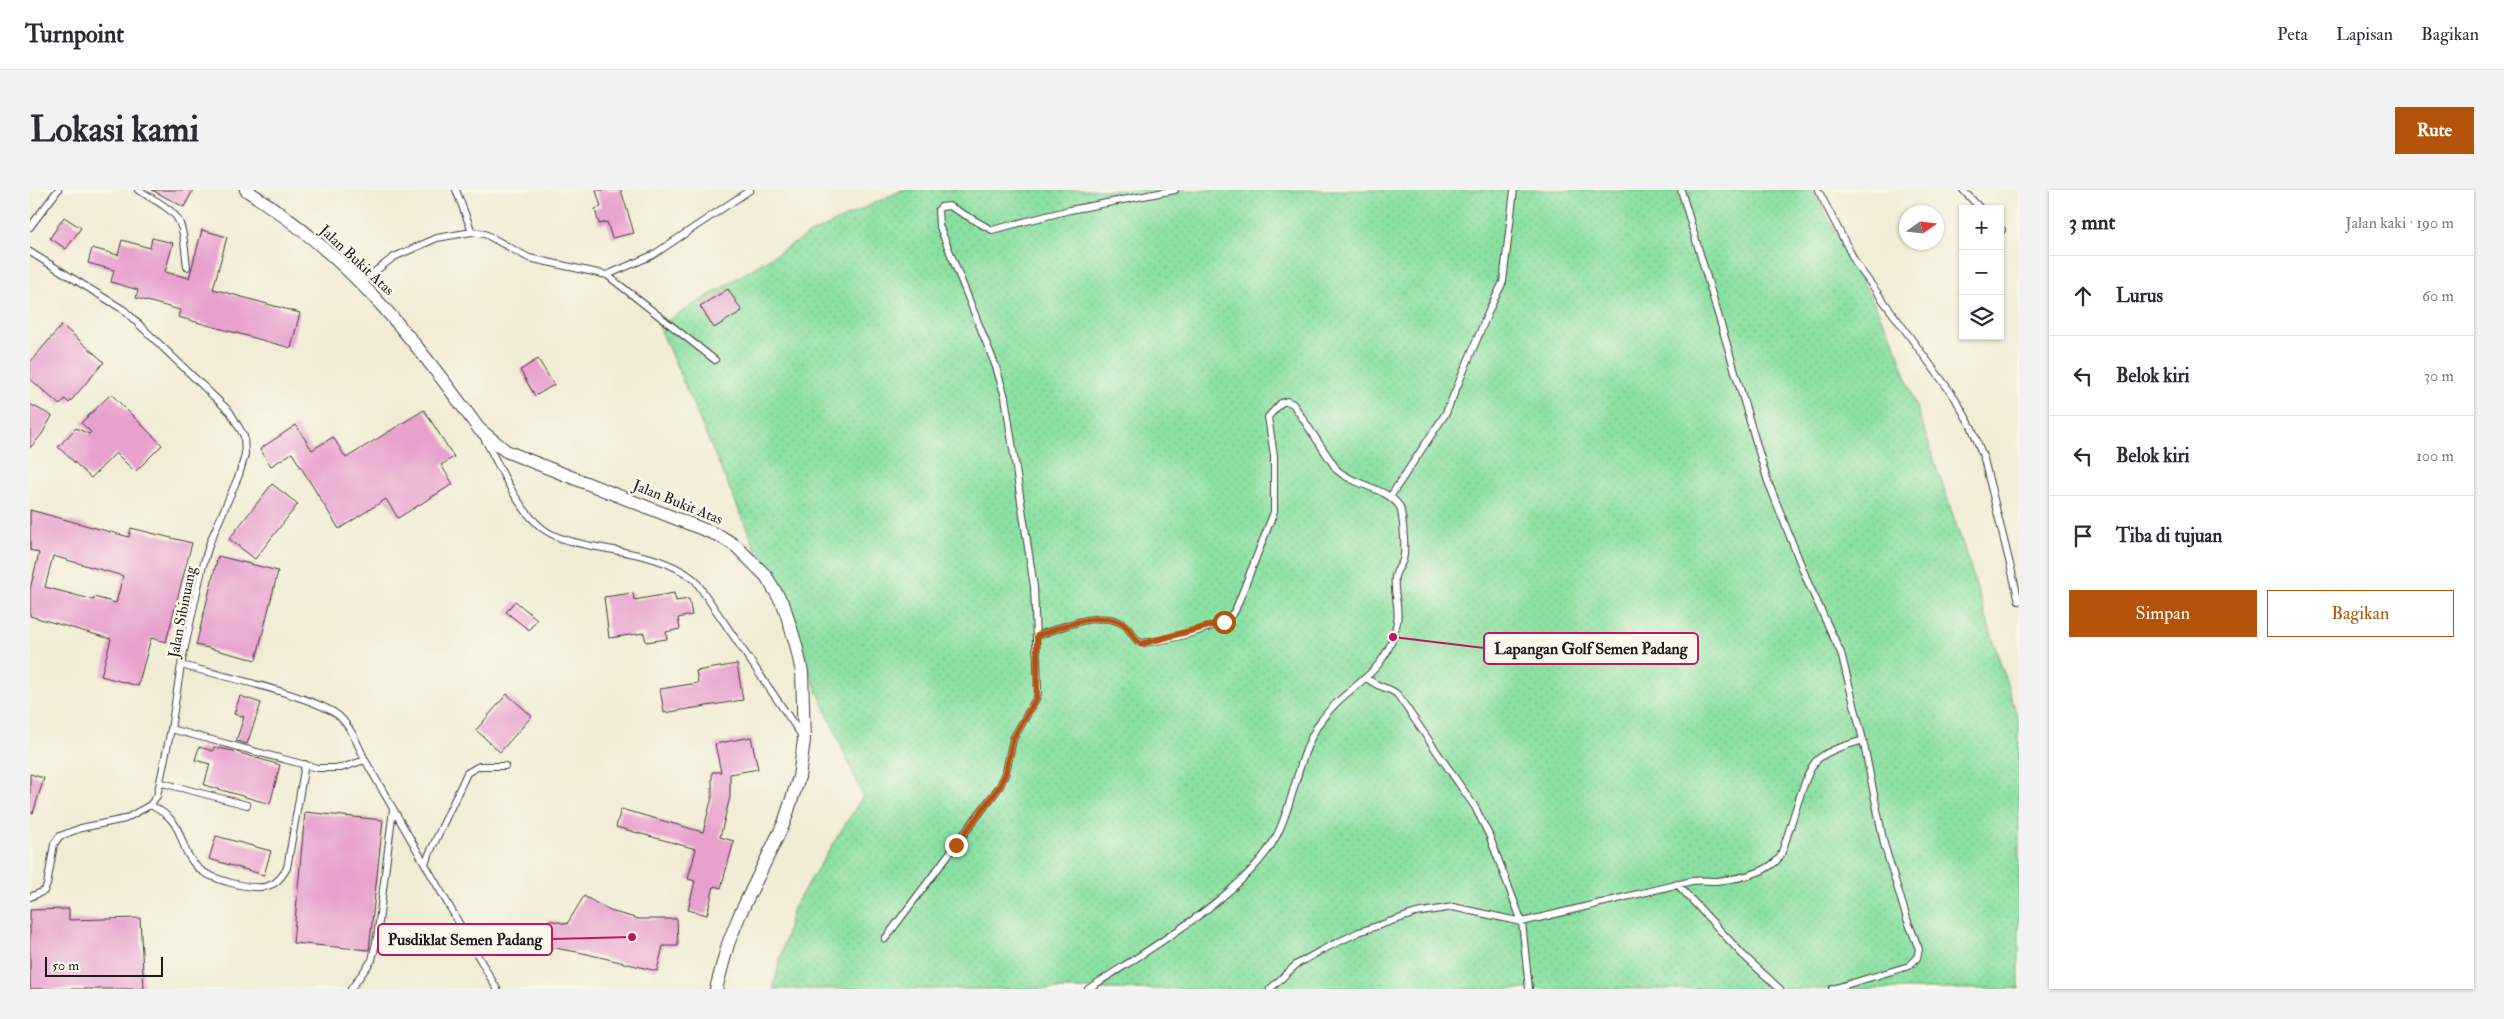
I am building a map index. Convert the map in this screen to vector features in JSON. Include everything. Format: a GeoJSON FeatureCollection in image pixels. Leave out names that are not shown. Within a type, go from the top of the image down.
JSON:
{"type":"FeatureCollection","features":[{"type":"Feature","properties":{"kind":"street","name":"Jalan Bukit Atas"},"geometry":{"type":"LineString","coordinates":[[246,190],[301,230],[361,282],[402,327],[479,428],[506,451],[704,528],[736,546],[749,558],[776,590],[791,625],[802,672],[804,740],[799,776],[784,823],[740,914],[728,944],[716,989]]}},
{"type":"Feature","properties":{"kind":"lane"},"geometry":{"type":"LineString","coordinates":[[30,227],[58,190]]}},
{"type":"Feature","properties":{"kind":"lane"},"geometry":{"type":"LineString","coordinates":[[138,190],[172,210],[180,220],[187,267]]}},
{"type":"Feature","properties":{"kind":"lane"},"geometry":{"type":"LineString","coordinates":[[456,190],[472,232]]}},
{"type":"Feature","properties":{"kind":"lane"},"geometry":{"type":"LineString","coordinates":[[607,275],[653,255],[750,190]]}},
{"type":"Feature","properties":{"kind":"lane"},"geometry":{"type":"LineString","coordinates":[[885,939],[1004,780],[1013,739],[1037,697],[1037,636],[1034,587],[1005,397],[939,225],[938,210],[941,207],[949,206],[992,230],[1070,210],[1175,190]]}},
{"type":"Feature","properties":{"kind":"lane"},"geometry":{"type":"LineString","coordinates":[[1390,497],[1446,413],[1503,282],[1514,190]]}},
{"type":"Feature","properties":{"kind":"lane"},"geometry":{"type":"LineString","coordinates":[[1680,190],[1767,479],[1810,585],[1841,652],[1863,740],[1884,844],[1908,920],[1918,944],[1919,954],[1909,966],[1832,989]]}},
{"type":"Feature","properties":{"kind":"lane"},"geometry":{"type":"LineString","coordinates":[[1818,190],[1857,266],[1955,398],[1972,428],[1984,459],[2019,601]]}},
{"type":"Feature","properties":{"kind":"lane"},"geometry":{"type":"LineString","coordinates":[[1963,190],[1977,205]]}},
{"type":"Feature","properties":{"kind":"lane"},"geometry":{"type":"LineString","coordinates":[[361,282],[394,257],[437,238],[472,232],[485,234],[529,258],[607,275],[715,360]]}},
{"type":"Feature","properties":{"kind":"lane","name":"Jalan Sibinuang"},"geometry":{"type":"LineString","coordinates":[[30,252],[124,310],[230,412],[244,436],[245,455],[239,475],[210,542],[181,665],[309,701],[339,716],[351,730],[365,760],[497,989]]}},
{"type":"Feature","properties":{"kind":"lane"},"geometry":{"type":"LineString","coordinates":[[1037,636],[1081,620],[1094,618],[1123,624],[1141,644],[1216,626],[1230,617],[1235,611],[1274,512],[1274,456],[1267,423],[1271,411],[1281,403],[1292,404],[1337,470],[1344,476],[1390,497],[1398,503],[1401,511],[1404,552],[1395,578],[1398,621],[1381,663],[1328,713],[1315,730],[1282,825],[1258,865],[1206,908],[1088,989]]}},
{"type":"Feature","properties":{"kind":"lane"},"geometry":{"type":"LineString","coordinates":[[479,428],[519,500],[536,522],[552,535],[568,541],[660,560],[680,568],[695,580],[804,740]]}},
{"type":"Feature","properties":{"kind":"lane"},"geometry":{"type":"LineString","coordinates":[[30,897],[44,891],[47,885],[54,844],[60,836],[81,828],[125,819],[150,805],[157,796],[162,783],[172,729],[181,665]]}},
{"type":"Feature","properties":{"kind":"lane"},"geometry":{"type":"LineString","coordinates":[[1367,678],[1376,685],[1392,690],[1397,694],[1475,807],[1489,835],[1522,922],[1529,989]]}},
{"type":"Feature","properties":{"kind":"lane"},"geometry":{"type":"LineString","coordinates":[[172,729],[329,769],[341,768],[365,760]]}},
{"type":"Feature","properties":{"kind":"lane"},"geometry":{"type":"LineString","coordinates":[[1270,989],[1297,964],[1322,950],[1359,932],[1410,915],[1453,907],[1522,922],[1677,884],[1697,880],[1718,880],[1770,867],[1782,851],[1808,775],[1816,761],[1829,753],[1863,740]]}},
{"type":"Feature","properties":{"kind":"lane"},"geometry":{"type":"LineString","coordinates":[[150,805],[172,818],[190,857],[206,874],[218,879],[258,887],[269,886],[282,878],[287,868],[304,764]]}},
{"type":"Feature","properties":{"kind":"lane"},"geometry":{"type":"LineString","coordinates":[[425,863],[467,773],[479,766],[505,766]]}},
{"type":"Feature","properties":{"kind":"lane"},"geometry":{"type":"LineString","coordinates":[[162,783],[247,805]]}},
{"type":"Feature","properties":{"kind":"lane"},"geometry":{"type":"LineString","coordinates":[[351,989],[372,960],[378,938],[393,809]]}},
{"type":"Feature","properties":{"kind":"lane"},"geometry":{"type":"LineString","coordinates":[[1677,884],[1743,955],[1780,989]]}},
{"type":"Feature","properties":{"kind":"green space"},"geometry":{"type":"Polygon","coordinates":[[[902,190],[1813,190],[1894,341],[1965,551],[2019,722],[2019,989],[773,989],[793,908],[863,796],[659,326],[806,236],[902,190]]]}},
{"type":"Feature","properties":{"kind":"building"},"geometry":{"type":"Polygon","coordinates":[[[152,190],[193,190],[184,207],[152,190]]]}},
{"type":"Feature","properties":{"kind":"building"},"geometry":{"type":"Polygon","coordinates":[[[596,190],[621,190],[634,233],[612,238],[607,222],[599,224],[595,209],[601,207],[596,190]]]}},
{"type":"Feature","properties":{"kind":"building"},"geometry":{"type":"Polygon","coordinates":[[[64,217],[81,228],[66,249],[50,238],[64,217]]]}},
{"type":"Feature","properties":{"kind":"building"},"geometry":{"type":"Polygon","coordinates":[[[202,230],[227,237],[213,289],[300,313],[291,348],[178,317],[180,310],[136,298],[138,290],[111,282],[114,270],[88,263],[92,248],[118,255],[122,240],[150,248],[152,238],[173,243],[165,272],[189,278],[202,230]]]}},
{"type":"Feature","properties":{"kind":"building"},"geometry":{"type":"Polygon","coordinates":[[[728,289],[742,311],[714,328],[700,306],[728,289]]]}},
{"type":"Feature","properties":{"kind":"building"},"geometry":{"type":"Polygon","coordinates":[[[62,325],[104,362],[69,403],[65,399],[60,405],[30,379],[30,362],[62,325]]]}},
{"type":"Feature","properties":{"kind":"building"},"geometry":{"type":"Polygon","coordinates":[[[538,359],[554,385],[535,396],[520,370],[538,359]]]}},
{"type":"Feature","properties":{"kind":"building"},"geometry":{"type":"Polygon","coordinates":[[[111,394],[162,445],[135,472],[116,453],[91,478],[58,447],[76,428],[89,434],[91,432],[81,423],[111,394]]]}},
{"type":"Feature","properties":{"kind":"building"},"geometry":{"type":"Polygon","coordinates":[[[30,404],[52,416],[42,434],[30,448],[30,404]]]}},
{"type":"Feature","properties":{"kind":"building"},"geometry":{"type":"Polygon","coordinates":[[[424,410],[454,457],[441,465],[453,484],[398,518],[386,499],[339,529],[292,453],[271,466],[260,449],[296,425],[312,450],[333,437],[346,458],[424,410]]]}},
{"type":"Feature","properties":{"kind":"building"},"geometry":{"type":"Polygon","coordinates":[[[272,484],[298,504],[255,559],[229,539],[272,484]]]}},
{"type":"Feature","properties":{"kind":"building"},"geometry":{"type":"Polygon","coordinates":[[[30,510],[129,537],[131,528],[192,543],[166,642],[151,638],[138,686],[101,676],[111,639],[30,616],[30,589],[39,553],[30,550],[30,510]],[[53,556],[45,587],[94,600],[94,597],[116,603],[123,576],[53,556]]]}},
{"type":"Feature","properties":{"kind":"building"},"geometry":{"type":"Polygon","coordinates":[[[218,556],[278,571],[256,660],[196,645],[218,556]]]}},
{"type":"Feature","properties":{"kind":"building"},"geometry":{"type":"Polygon","coordinates":[[[633,593],[634,600],[674,593],[676,601],[689,599],[692,615],[678,618],[680,629],[666,632],[667,639],[646,642],[644,633],[609,638],[604,597],[633,593]]]}},
{"type":"Feature","properties":{"kind":"building"},"geometry":{"type":"Polygon","coordinates":[[[515,601],[537,619],[529,630],[506,612],[515,601]]]}},
{"type":"Feature","properties":{"kind":"building"},"geometry":{"type":"Polygon","coordinates":[[[737,664],[743,700],[664,713],[660,689],[698,683],[696,671],[737,664]]]}},
{"type":"Feature","properties":{"kind":"building"},"geometry":{"type":"Polygon","coordinates":[[[507,694],[532,716],[500,752],[476,730],[507,694]]]}},
{"type":"Feature","properties":{"kind":"building"},"geometry":{"type":"Polygon","coordinates":[[[240,696],[261,703],[247,744],[236,741],[244,717],[234,714],[240,696]]]}},
{"type":"Feature","properties":{"kind":"building"},"geometry":{"type":"Polygon","coordinates":[[[751,737],[758,769],[730,774],[730,797],[720,837],[734,841],[721,888],[714,886],[707,915],[688,910],[695,881],[688,879],[696,849],[616,827],[621,809],[703,832],[712,797],[712,772],[721,772],[715,744],[751,737]]]}},
{"type":"Feature","properties":{"kind":"building"},"geometry":{"type":"Polygon","coordinates":[[[199,747],[213,751],[214,747],[233,751],[280,765],[270,804],[204,785],[210,764],[195,760],[199,747]]]}},
{"type":"Feature","properties":{"kind":"building"},"geometry":{"type":"Polygon","coordinates":[[[30,774],[44,778],[33,813],[30,813],[30,774]]]}},
{"type":"Feature","properties":{"kind":"building"},"geometry":{"type":"Polygon","coordinates":[[[305,812],[383,820],[369,950],[293,943],[305,812]]]}},
{"type":"Feature","properties":{"kind":"building"},"geometry":{"type":"Polygon","coordinates":[[[216,836],[271,851],[264,875],[209,859],[216,836]]]}},
{"type":"Feature","properties":{"kind":"building"},"geometry":{"type":"Polygon","coordinates":[[[584,896],[610,911],[639,919],[677,919],[678,946],[663,946],[657,971],[583,953],[543,946],[549,920],[567,924],[584,896]]]}},
{"type":"Feature","properties":{"kind":"building"},"geometry":{"type":"Polygon","coordinates":[[[69,909],[69,920],[140,918],[144,989],[30,989],[30,910],[69,909]]]}},
{"type":"Feature","properties":{"kind":"place","name":"Lapangan Golf Semen Padang"},"geometry":{"type":"Point","coordinates":[1393,637]}},
{"type":"Feature","properties":{"kind":"place","name":"Pusdiklat Semen Padang"},"geometry":{"type":"Point","coordinates":[632,937]}},
{"type":"Feature","properties":{"kind":"route"},"geometry":{"type":"LineString","coordinates":[[956,845],[1004,780],[1013,739],[1037,697],[1037,636],[1087,618],[1094,618],[1123,624],[1141,644],[1216,626],[1224,622]]}}]}
